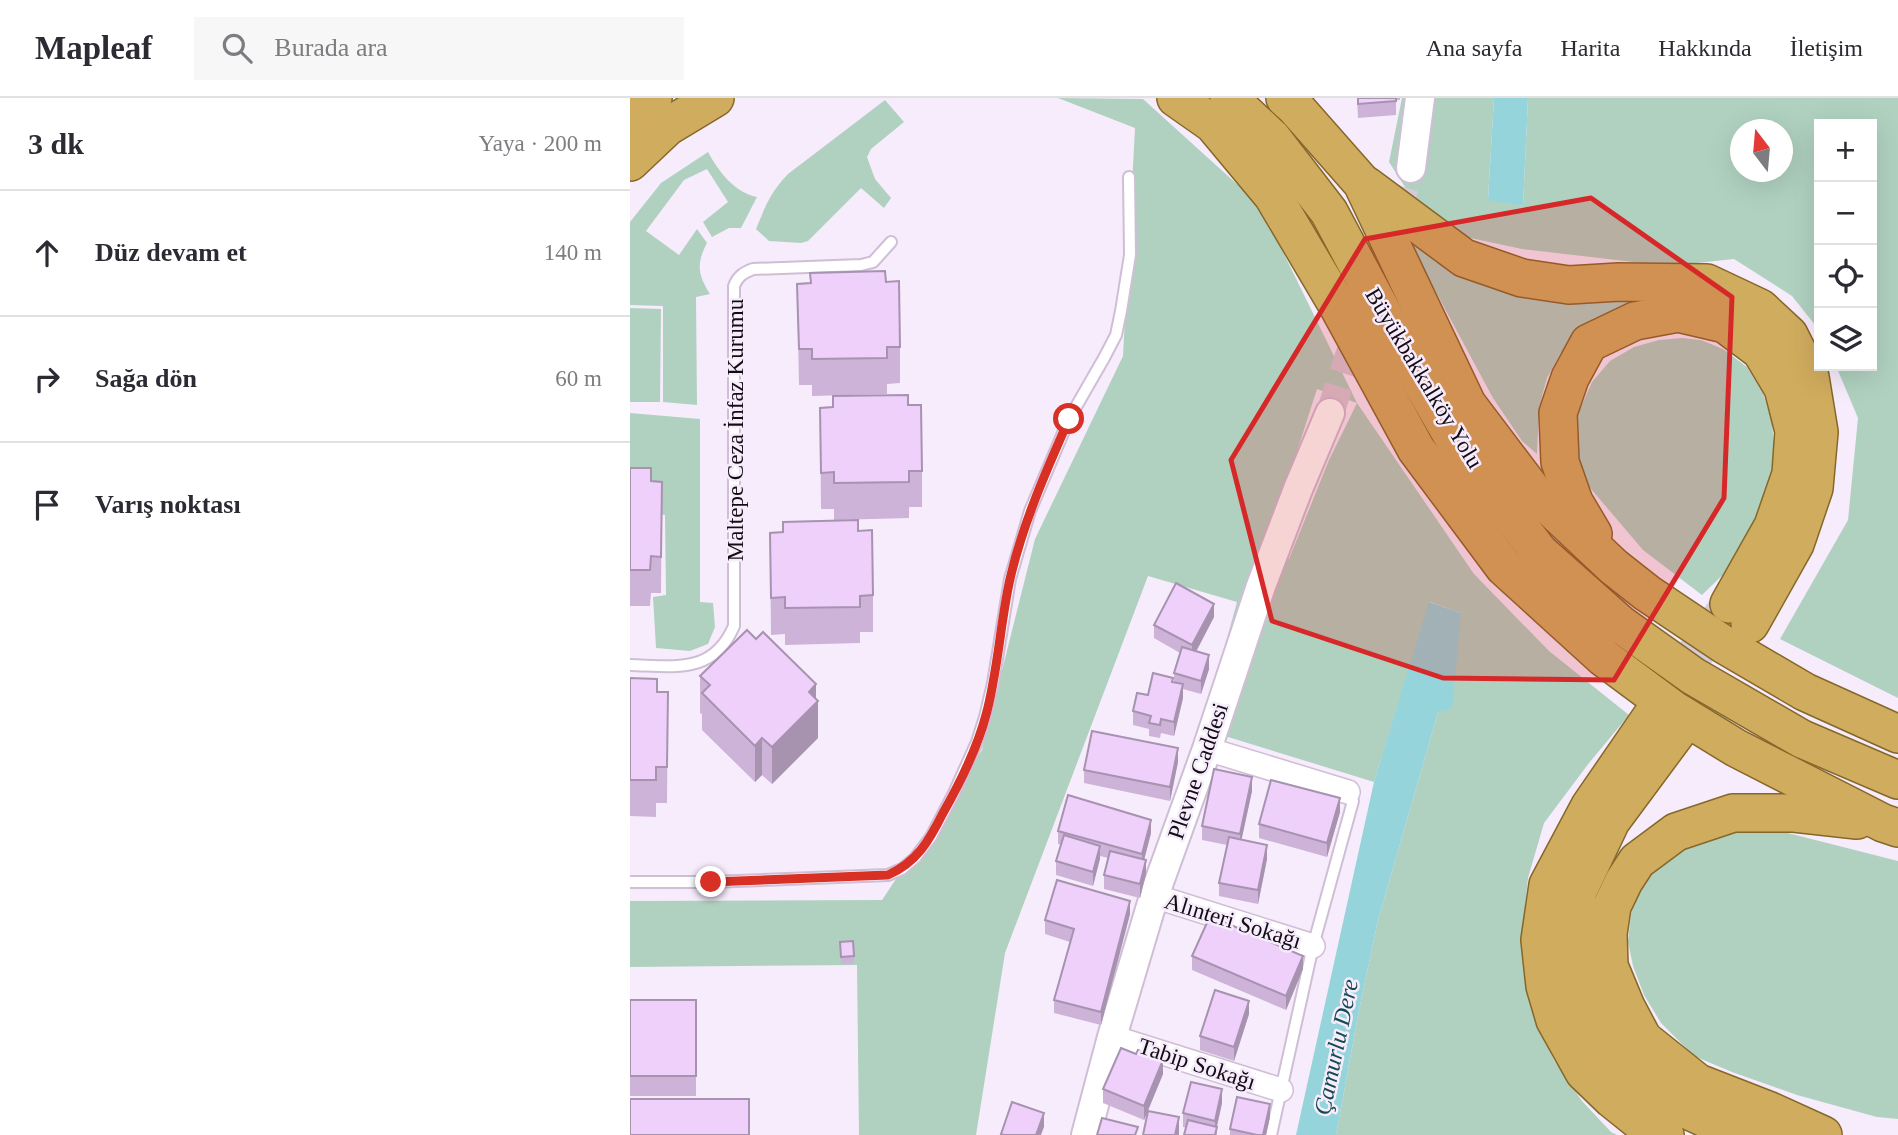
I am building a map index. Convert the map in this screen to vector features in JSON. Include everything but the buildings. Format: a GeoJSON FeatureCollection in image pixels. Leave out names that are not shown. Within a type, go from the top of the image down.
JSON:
{"type":"FeatureCollection","features":[{"type":"Feature","properties":{"kind":"highway"},"geometry":{"type":"LineString","coordinates":[[630,120],[653,98]]}},
{"type":"Feature","properties":{"kind":"highway"},"geometry":{"type":"LineString","coordinates":[[630,162],[667,127],[715,98]]}},
{"type":"Feature","properties":{"kind":"highway"},"geometry":{"type":"LineString","coordinates":[[1176,98],[1213,124],[1273,196],[1338,306],[1416,449],[1504,567],[1604,658],[1674,710],[1736,748],[1890,826]]}},
{"type":"Feature","properties":{"kind":"highway","name":"Büyükbakkalköy Yolu"},"geometry":{"type":"LineString","coordinates":[[1229,98],[1272,138],[1329,212],[1401,347],[1457,444],[1539,552],[1620,624],[1693,676],[1802,739],[1898,780]]}},
{"type":"Feature","properties":{"kind":"highway","name":"Büyükbakkalköy Yolu"},"geometry":{"type":"LineString","coordinates":[[1285,98],[1296,107],[1362,183],[1467,404],[1532,490],[1614,567],[1647,593],[1735,651],[1805,692],[1898,734]]}},
{"type":"Feature","properties":{"kind":"highway"},"geometry":{"type":"LineString","coordinates":[[1362,183],[1464,258],[1522,278],[1569,285],[1619,282],[1707,283],[1760,309],[1788,335],[1810,377],[1819,432],[1814,488],[1795,544],[1740,614],[1791,474],[1794,431],[1783,388],[1761,351],[1725,324],[1678,313],[1635,321],[1589,343],[1570,377],[1558,413],[1560,462],[1574,502],[1614,567]]}},
{"type":"Feature","properties":{"kind":"highway"},"geometry":{"type":"LineString","coordinates":[[1665,1135],[1647,1127],[1584,1072],[1555,1020],[1545,986],[1540,940],[1548,885],[1590,806],[1667,720],[1611,821],[1577,893],[1574,962],[1589,1009],[1616,1061],[1664,1099],[1707,1119],[1821,1135]]}},
{"type":"Feature","properties":{"kind":"highway"},"geometry":{"type":"LineString","coordinates":[[1821,1135],[1770,1111],[1698,1083],[1643,1039],[1609,966],[1608,934],[1612,906],[1637,861],[1676,832],[1733,813],[1794,813],[1890,826]]}},
{"type":"Feature","properties":{"kind":"street"},"geometry":{"type":"LineString","coordinates":[[1411,169],[1420,98]]}},
{"type":"Feature","properties":{"kind":"street","name":"Plevne Caddesi"},"geometry":{"type":"LineString","coordinates":[[1086,1135],[1154,896],[1207,749],[1261,586],[1330,413]]}},
{"type":"Feature","properties":{"kind":"street"},"geometry":{"type":"LineString","coordinates":[[1207,749],[1348,792]]}},
{"type":"Feature","properties":{"kind":"street","name":"Alınteri Sokağı"},"geometry":{"type":"LineString","coordinates":[[1154,896],[1313,946]]}},
{"type":"Feature","properties":{"kind":"street","name":"Tabip Sokağı"},"geometry":{"type":"LineString","coordinates":[[1112,1037],[1281,1090]]}},
{"type":"Feature","properties":{"kind":"lane"},"geometry":{"type":"LineString","coordinates":[[630,883],[888,875],[902,869],[915,858],[931,837],[977,742],[985,717],[1010,579],[1030,511],[1069,419],[1115,335],[1130,255],[1129,177]]}},
{"type":"Feature","properties":{"kind":"lane","name":"Maltepe Ceza İnfaz Kurumu"},"geometry":{"type":"LineString","coordinates":[[630,665],[697,664],[720,648],[729,638],[734,626],[734,286],[738,278],[753,269],[861,265],[873,262],[891,242]]}},
{"type":"Feature","properties":{"kind":"lane"},"geometry":{"type":"LineString","coordinates":[[1271,1135],[1313,946],[1353,801],[1348,792]]}},
{"type":"Feature","properties":{"kind":"highlighted area"},"geometry":{"type":"Polygon","coordinates":[[[1591,198],[1732,297],[1724,498],[1614,680],[1443,678],[1272,621],[1231,460],[1365,239],[1591,198]]]}},
{"type":"Feature","properties":{"kind":"green space"},"geometry":{"type":"Polygon","coordinates":[[[1058,98],[1143,99],[1260,205],[1357,403],[1474,574],[1549,651],[1629,715],[1544,823],[1528,878],[1522,935],[1534,1017],[1554,1060],[1582,1101],[1617,1135],[1336,1135],[1378,920],[1438,712],[1461,613],[1430,602],[1374,782],[1202,729],[1237,602],[1148,576],[1005,953],[976,1135],[859,1135],[857,965],[630,967],[630,901],[882,900],[982,750],[1035,539],[1123,356],[1135,128],[1058,98]],[[1317,389],[1267,545],[1289,559],[1329,460],[1357,403],[1317,389]]]}},
{"type":"Feature","properties":{"kind":"green space"},"geometry":{"type":"Polygon","coordinates":[[[1402,98],[1494,98],[1488,199],[1523,206],[1528,98],[1898,98],[1898,698],[1780,639],[1848,520],[1858,418],[1838,371],[1877,371],[1877,119],[1814,119],[1814,324],[1792,296],[1734,259],[1668,266],[1522,249],[1461,236],[1412,198],[1389,162],[1402,98]]]}},
{"type":"Feature","properties":{"kind":"green space"},"geometry":{"type":"Polygon","coordinates":[[[885,100],[904,122],[871,149],[867,157],[875,179],[891,198],[884,208],[861,188],[808,241],[769,241],[756,229],[777,187],[788,174],[885,100]]]}},
{"type":"Feature","properties":{"kind":"green space"},"geometry":{"type":"Polygon","coordinates":[[[708,152],[734,186],[757,197],[741,228],[729,228],[712,237],[703,222],[728,202],[707,169],[684,180],[646,231],[679,255],[697,229],[707,243],[701,257],[700,269],[710,294],[696,297],[697,405],[663,402],[663,306],[630,305],[630,222],[661,183],[708,152]]]}},
{"type":"Feature","properties":{"kind":"green space"},"geometry":{"type":"Polygon","coordinates":[[[1409,242],[1473,280],[1650,300],[1576,336],[1560,354],[1547,378],[1539,407],[1537,454],[1522,441],[1493,398],[1409,242]]]}},
{"type":"Feature","properties":{"kind":"green space"},"geometry":{"type":"Polygon","coordinates":[[[630,308],[661,309],[660,402],[630,402],[630,308]]]}},
{"type":"Feature","properties":{"kind":"green space"},"geometry":{"type":"Polygon","coordinates":[[[1659,340],[1701,340],[1723,349],[1747,367],[1763,393],[1772,423],[1775,456],[1768,497],[1737,561],[1702,595],[1643,550],[1586,483],[1575,445],[1577,416],[1592,382],[1610,361],[1634,347],[1659,340]]]}},
{"type":"Feature","properties":{"kind":"green space"},"geometry":{"type":"Polygon","coordinates":[[[630,413],[700,419],[700,602],[713,603],[715,627],[708,644],[690,651],[656,648],[653,597],[666,595],[665,515],[654,513],[630,501],[630,413]]]}},
{"type":"Feature","properties":{"kind":"green space"},"geometry":{"type":"Polygon","coordinates":[[[1768,828],[1898,861],[1898,1119],[1877,1117],[1797,1095],[1694,1056],[1661,1023],[1644,995],[1633,966],[1628,942],[1631,914],[1639,889],[1654,867],[1682,847],[1722,829],[1768,828]]]}},
{"type":"Feature","properties":{"kind":"water"},"geometry":{"type":"Polygon","coordinates":[[[1494,98],[1528,98],[1523,206],[1488,200],[1494,98]]]}},
{"type":"Feature","properties":{"kind":"water","name":"Çamurlu Dere"},"geometry":{"type":"Polygon","coordinates":[[[1429,602],[1461,613],[1452,708],[1438,712],[1378,920],[1336,1135],[1296,1135],[1374,782],[1429,602]]]}},
{"type":"Feature","properties":{"kind":"tunnel"},"geometry":{"type":"LineString","coordinates":[[1330,413],[1411,168]]}},
{"type":"Feature","properties":{"kind":"tunnel"},"geometry":{"type":"LineString","coordinates":[[1654,713],[1727,608]]}},
{"type":"Feature","properties":{"kind":"route"},"geometry":{"type":"LineString","coordinates":[[711,882],[888,875],[902,869],[915,858],[931,837],[977,742],[993,683],[1010,579],[1019,546],[1030,511],[1069,419]]}}]}
